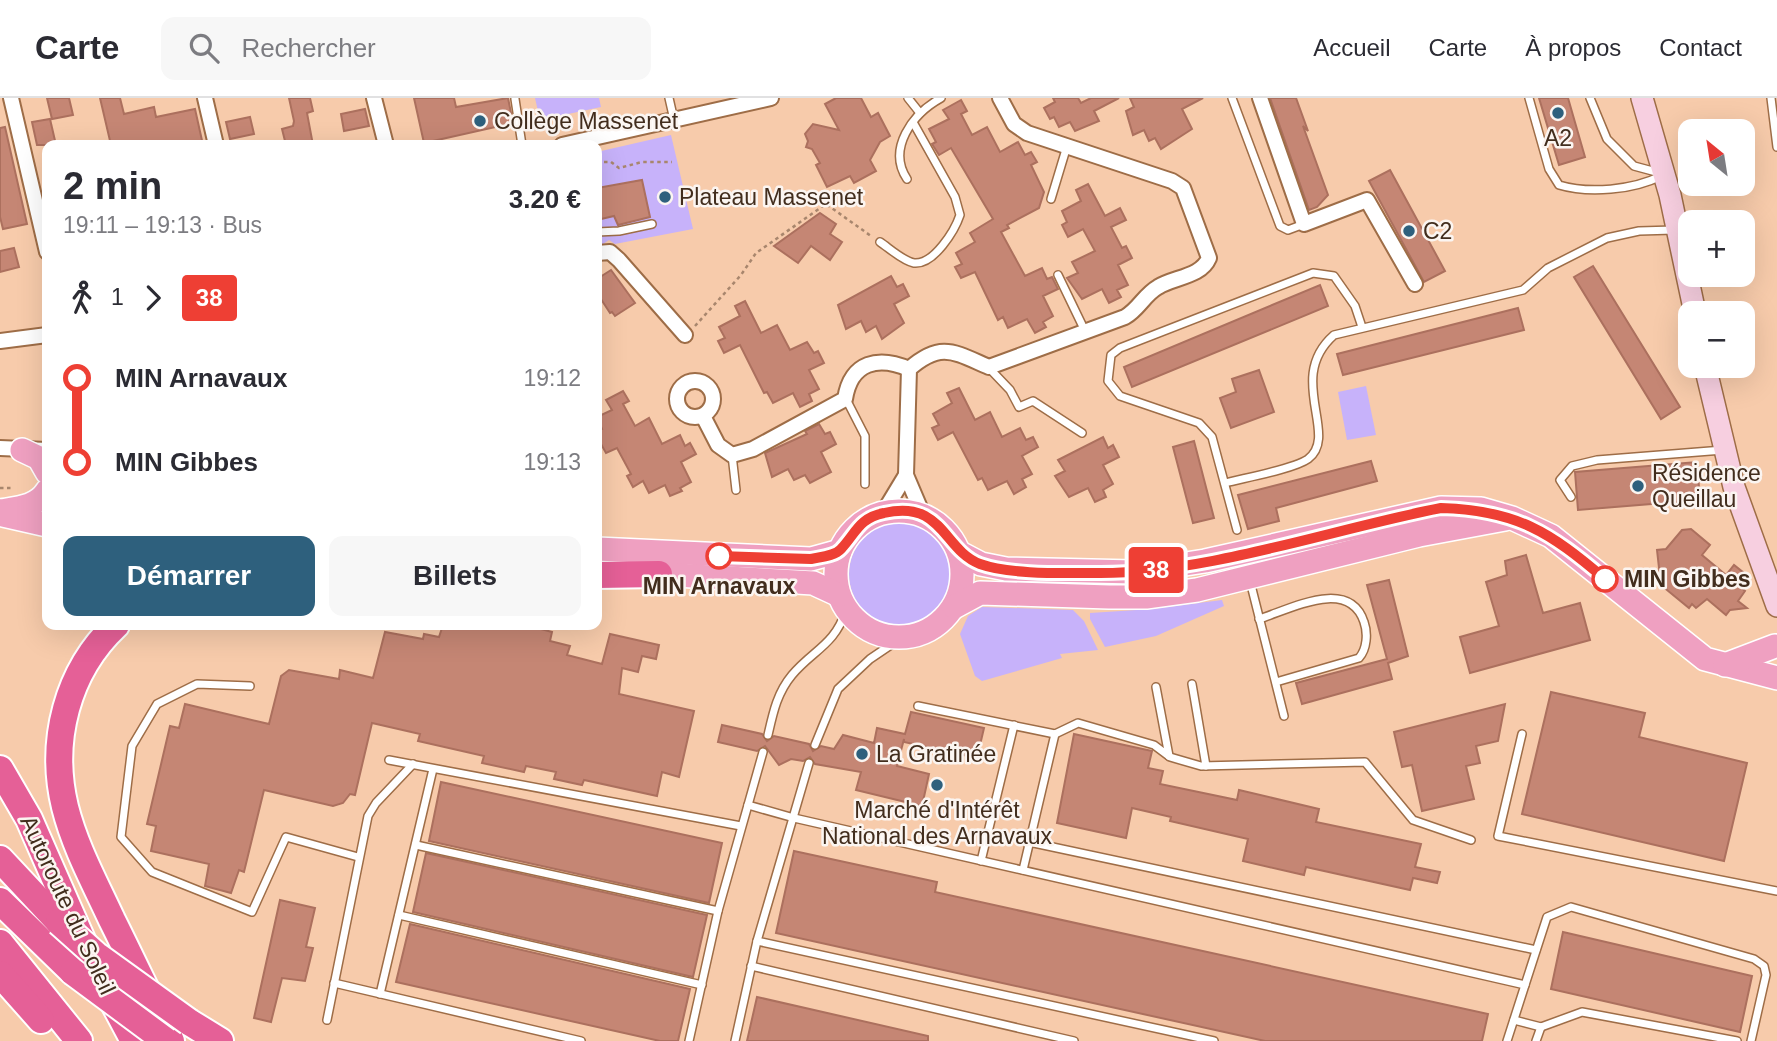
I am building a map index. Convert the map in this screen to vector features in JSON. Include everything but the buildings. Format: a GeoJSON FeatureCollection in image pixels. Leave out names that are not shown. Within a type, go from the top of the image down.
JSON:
{"type":"FeatureCollection","features":[{"type":"Feature","properties":{"kind":"highway"},"geometry":{"type":"LineString","coordinates":[[602,575],[659,574]]}},
{"type":"Feature","properties":{"kind":"highway"},"geometry":{"type":"LineString","coordinates":[[111,630],[95,646],[72,686],[65,711],[59,754],[64,805],[82,857],[147,992],[175,1035]]}},
{"type":"Feature","properties":{"kind":"highway","name":"Autoroute du Soleil"},"geometry":{"type":"LineString","coordinates":[[0,769],[29,820],[83,943],[134,1041]]}},
{"type":"Feature","properties":{"kind":"highway"},"geometry":{"type":"LineString","coordinates":[[0,859],[59,922],[147,992]]}},
{"type":"Feature","properties":{"kind":"highway"},"geometry":{"type":"LineString","coordinates":[[0,901],[73,972],[175,1035],[220,1041]]}},
{"type":"Feature","properties":{"kind":"highway"},"geometry":{"type":"LineString","coordinates":[[0,943],[79,1041]]}},
{"type":"Feature","properties":{"kind":"highway"},"geometry":{"type":"LineString","coordinates":[[0,974],[58,1041]]}},
{"type":"Feature","properties":{"kind":"main road"},"geometry":{"type":"LineString","coordinates":[[1643,98],[1678,226]]}},
{"type":"Feature","properties":{"kind":"main road"},"geometry":{"type":"LineString","coordinates":[[1708,378],[1723,450],[1777,606]]}},
{"type":"Feature","properties":{"kind":"main road"},"geometry":{"type":"LineString","coordinates":[[11,449],[39,458],[42,463]]}},
{"type":"Feature","properties":{"kind":"main road"},"geometry":{"type":"LineString","coordinates":[[0,513],[31,505],[42,499]]}},
{"type":"Feature","properties":{"kind":"main road"},"geometry":{"type":"LineString","coordinates":[[960,553],[981,564],[1006,569],[1134,572],[1205,561],[1441,508],[1481,509],[1512,518],[1551,536],[1705,659],[1777,678]]}},
{"type":"Feature","properties":{"kind":"main road"},"geometry":{"type":"LineString","coordinates":[[842,602],[835,573],[840,551],[850,534],[865,520],[884,513],[903,511],[923,515],[939,524],[960,553],[963,571],[961,590],[954,607]]}},
{"type":"Feature","properties":{"kind":"main road"},"geometry":{"type":"LineString","coordinates":[[0,513],[42,523]]}},
{"type":"Feature","properties":{"kind":"main road"},"geometry":{"type":"LineString","coordinates":[[602,569],[813,583],[842,602],[870,631],[901,638],[931,630],[954,607],[980,593],[1146,597],[1197,590],[1419,535],[1512,518]]}},
{"type":"Feature","properties":{"kind":"main road"},"geometry":{"type":"LineString","coordinates":[[1750,528],[1777,564]]}},
{"type":"Feature","properties":{"kind":"main road"},"geometry":{"type":"LineString","coordinates":[[602,549],[811,559],[840,551]]}},
{"type":"Feature","properties":{"kind":"main road"},"geometry":{"type":"LineString","coordinates":[[1725,665],[1776,648]]}},
{"type":"Feature","properties":{"kind":"street"},"geometry":{"type":"LineString","coordinates":[[11,98],[42,231]]}},
{"type":"Feature","properties":{"kind":"street"},"geometry":{"type":"LineString","coordinates":[[205,98],[215,140]]}},
{"type":"Feature","properties":{"kind":"street"},"geometry":{"type":"LineString","coordinates":[[374,98],[385,140]]}},
{"type":"Feature","properties":{"kind":"street"},"geometry":{"type":"LineString","coordinates":[[585,140],[771,98]]}},
{"type":"Feature","properties":{"kind":"street"},"geometry":{"type":"LineString","coordinates":[[923,515],[906,475],[909,369],[925,356],[937,351],[951,351],[989,367],[1125,317],[1138,310],[1157,287],[1205,267],[1209,251],[1183,188],[1172,181],[1027,133],[1014,124],[1000,98]]}},
{"type":"Feature","properties":{"kind":"street"},"geometry":{"type":"LineString","coordinates":[[1260,98],[1304,224],[1367,200],[1415,284]]}},
{"type":"Feature","properties":{"kind":"street"},"geometry":{"type":"LineString","coordinates":[[602,253],[610,253],[619,260],[685,335]]}},
{"type":"Feature","properties":{"kind":"street"},"geometry":{"type":"LineString","coordinates":[[0,341],[42,336]]}},
{"type":"Feature","properties":{"kind":"street"},"geometry":{"type":"LineString","coordinates":[[703,416],[718,445],[732,455],[753,449],[845,399],[853,376],[862,367],[887,361],[909,369]]}},
{"type":"Feature","properties":{"kind":"street"},"geometry":{"type":"LineString","coordinates":[[11,449],[42,450]]}},
{"type":"Feature","properties":{"kind":"street"},"geometry":{"type":"LineString","coordinates":[[884,513],[906,475]]}},
{"type":"Feature","properties":{"kind":"lane"},"geometry":{"type":"LineString","coordinates":[[668,98],[674,121]]}},
{"type":"Feature","properties":{"kind":"lane"},"geometry":{"type":"LineString","coordinates":[[908,98],[920,113]]}},
{"type":"Feature","properties":{"kind":"lane"},"geometry":{"type":"LineString","coordinates":[[907,179],[900,169],[897,150],[920,113],[941,98]]}},
{"type":"Feature","properties":{"kind":"lane"},"geometry":{"type":"LineString","coordinates":[[1232,98],[1280,226],[1288,230],[1304,224]]}},
{"type":"Feature","properties":{"kind":"lane"},"geometry":{"type":"LineString","coordinates":[[1529,98],[1549,169],[1559,185],[1575,190],[1643,185],[1664,174]]}},
{"type":"Feature","properties":{"kind":"lane"},"geometry":{"type":"LineString","coordinates":[[1590,98],[1606,139],[1634,166],[1664,174]]}},
{"type":"Feature","properties":{"kind":"lane"},"geometry":{"type":"LineString","coordinates":[[1771,98],[1777,147]]}},
{"type":"Feature","properties":{"kind":"lane"},"geometry":{"type":"LineString","coordinates":[[515,99],[521,140]]}},
{"type":"Feature","properties":{"kind":"lane"},"geometry":{"type":"LineString","coordinates":[[880,242],[918,263],[939,249],[956,226],[960,215],[956,197],[914,124]]}},
{"type":"Feature","properties":{"kind":"lane"},"geometry":{"type":"LineString","coordinates":[[1051,199],[1067,146]]}},
{"type":"Feature","properties":{"kind":"lane"},"geometry":{"type":"LineString","coordinates":[[602,232],[652,224]]}},
{"type":"Feature","properties":{"kind":"lane"},"geometry":{"type":"LineString","coordinates":[[1225,483],[1306,460],[1318,449],[1319,434],[1311,380],[1314,363],[1326,342],[1334,335],[1523,290],[1548,268],[1607,238],[1639,231],[1678,230]]}},
{"type":"Feature","properties":{"kind":"lane"},"geometry":{"type":"LineString","coordinates":[[1237,530],[1212,437],[1199,423],[1120,396],[1108,381],[1111,355],[1121,348],[1313,272],[1334,276],[1355,306],[1362,327]]}},
{"type":"Feature","properties":{"kind":"lane"},"geometry":{"type":"LineString","coordinates":[[1058,275],[1085,331]]}},
{"type":"Feature","properties":{"kind":"lane"},"geometry":{"type":"LineString","coordinates":[[989,367],[1010,390],[1019,407],[1033,401],[1082,433]]}},
{"type":"Feature","properties":{"kind":"lane"},"geometry":{"type":"LineString","coordinates":[[845,399],[865,436],[865,484]]}},
{"type":"Feature","properties":{"kind":"lane"},"geometry":{"type":"LineString","coordinates":[[1571,498],[1560,480],[1572,466],[1597,460],[1723,450]]}},
{"type":"Feature","properties":{"kind":"lane"},"geometry":{"type":"LineString","coordinates":[[732,455],[736,490]]}},
{"type":"Feature","properties":{"kind":"lane"},"geometry":{"type":"LineString","coordinates":[[1249,577],[1284,716]]}},
{"type":"Feature","properties":{"kind":"lane"},"geometry":{"type":"LineString","coordinates":[[1259,619],[1336,597],[1353,604],[1366,627],[1365,651],[1359,657],[1276,682]]}},
{"type":"Feature","properties":{"kind":"lane"},"geometry":{"type":"LineString","coordinates":[[768,735],[777,697],[793,674],[830,642],[840,628],[842,602]]}},
{"type":"Feature","properties":{"kind":"lane"},"geometry":{"type":"LineString","coordinates":[[815,745],[838,689],[870,659],[901,638]]}},
{"type":"Feature","properties":{"kind":"lane"},"geometry":{"type":"LineString","coordinates":[[250,686],[198,684],[157,704],[132,746],[121,837],[152,872],[252,912],[286,837],[358,857]]}},
{"type":"Feature","properties":{"kind":"lane"},"geometry":{"type":"LineString","coordinates":[[1192,684],[1206,766]]}},
{"type":"Feature","properties":{"kind":"lane"},"geometry":{"type":"LineString","coordinates":[[1156,687],[1170,757]]}},
{"type":"Feature","properties":{"kind":"lane"},"geometry":{"type":"LineString","coordinates":[[918,706],[1055,734],[1078,723],[1154,744],[1170,757],[1206,766],[1365,762],[1413,820],[1471,840]]}},
{"type":"Feature","properties":{"kind":"lane"},"geometry":{"type":"LineString","coordinates":[[981,860],[1014,725]]}},
{"type":"Feature","properties":{"kind":"lane"},"geometry":{"type":"LineString","coordinates":[[1023,870],[1055,734]]}},
{"type":"Feature","properties":{"kind":"lane"},"geometry":{"type":"LineString","coordinates":[[1522,734],[1498,836],[1777,891]]}},
{"type":"Feature","properties":{"kind":"lane"},"geometry":{"type":"LineString","coordinates":[[689,1041],[719,911],[763,752]]}},
{"type":"Feature","properties":{"kind":"lane"},"geometry":{"type":"LineString","coordinates":[[389,760],[741,826]]}},
{"type":"Feature","properties":{"kind":"lane"},"geometry":{"type":"LineString","coordinates":[[735,1041],[757,941],[809,763]]}},
{"type":"Feature","properties":{"kind":"lane"},"geometry":{"type":"LineString","coordinates":[[327,1020],[368,816],[376,803],[413,764]]}},
{"type":"Feature","properties":{"kind":"lane"},"geometry":{"type":"LineString","coordinates":[[380,994],[433,769]]}},
{"type":"Feature","properties":{"kind":"lane"},"geometry":{"type":"LineString","coordinates":[[748,805],[794,818],[1525,985]]}},
{"type":"Feature","properties":{"kind":"lane"},"geometry":{"type":"LineString","coordinates":[[1029,842],[1536,950]]}},
{"type":"Feature","properties":{"kind":"lane"},"geometry":{"type":"LineString","coordinates":[[416,845],[719,911]]}},
{"type":"Feature","properties":{"kind":"lane"},"geometry":{"type":"LineString","coordinates":[[1507,1041],[1547,917],[1571,907],[1754,959],[1763,966],[1766,975],[1751,1041]]}},
{"type":"Feature","properties":{"kind":"lane"},"geometry":{"type":"LineString","coordinates":[[399,915],[702,985]]}},
{"type":"Feature","properties":{"kind":"lane"},"geometry":{"type":"LineString","coordinates":[[757,941],[1214,1041]]}},
{"type":"Feature","properties":{"kind":"lane"},"geometry":{"type":"LineString","coordinates":[[751,966],[1074,1041]]}},
{"type":"Feature","properties":{"kind":"lane"},"geometry":{"type":"LineString","coordinates":[[334,983],[581,1041]]}},
{"type":"Feature","properties":{"kind":"lane"},"geometry":{"type":"LineString","coordinates":[[1514,1020],[1541,1027],[1582,1012],[1737,1041]]}},
{"type":"Feature","properties":{"kind":"lane"},"geometry":{"type":"LineString","coordinates":[[1536,1041],[1541,1027]]}},
{"type":"Feature","properties":{"kind":"path"},"geometry":{"type":"LineString","coordinates":[[602,162],[611,162],[619,168],[642,162],[672,163]]}},
{"type":"Feature","properties":{"kind":"path"},"geometry":{"type":"LineString","coordinates":[[685,335],[721,298],[756,253],[826,204],[880,242]]}},
{"type":"Feature","properties":{"kind":"shaded area"},"geometry":{"type":"Polygon","coordinates":[[[535,98],[599,98],[601,107],[540,120],[535,98]]]}},
{"type":"Feature","properties":{"kind":"shaded area"},"geometry":{"type":"Polygon","coordinates":[[[671,135],[693,229],[615,244],[609,240],[602,245],[602,151],[671,135]]]}},
{"type":"Feature","properties":{"kind":"shaded area"},"geometry":{"type":"Polygon","coordinates":[[[1366,386],[1376,435],[1347,440],[1338,392],[1366,386]]]}},
{"type":"Feature","properties":{"kind":"shaded area"},"geometry":{"type":"Polygon","coordinates":[[[901,522],[921,526],[938,537],[949,554],[953,574],[949,594],[938,611],[921,622],[901,626],[881,622],[864,611],[853,594],[849,574],[853,554],[864,537],[881,526],[901,522]]]}},
{"type":"Feature","properties":{"kind":"shaded area"},"geometry":{"type":"Polygon","coordinates":[[[1222,600],[1224,606],[1156,636],[1105,647],[1090,619],[1090,613],[1222,600]]]}},
{"type":"Feature","properties":{"kind":"shaded area"},"geometry":{"type":"Polygon","coordinates":[[[982,607],[1073,610],[1084,621],[1098,650],[1060,654],[1062,658],[982,681],[975,676],[960,634],[968,616],[982,607]]]}},
{"type":"Feature","properties":{"kind":"bus line","name":"38"},"geometry":{"type":"LineString","coordinates":[[719,556],[811,559],[826,556],[840,551],[850,534],[865,520],[884,513],[903,511],[923,515],[939,524],[960,553],[981,564],[1006,569],[1134,572],[1173,568],[1441,508],[1481,509],[1525,523],[1551,536],[1605,579]]}},
{"type":"Feature","properties":{"kind":"place","name":"A2"},"geometry":{"type":"Point","coordinates":[1558,113]}},
{"type":"Feature","properties":{"kind":"place","name":"Collège Massenet"},"geometry":{"type":"Point","coordinates":[480,121]}},
{"type":"Feature","properties":{"kind":"place","name":"Plateau Massenet"},"geometry":{"type":"Point","coordinates":[665,197]}},
{"type":"Feature","properties":{"kind":"place","name":"C2"},"geometry":{"type":"Point","coordinates":[1409,231]}},
{"type":"Feature","properties":{"kind":"place","name":"Résidence Queillau"},"geometry":{"type":"Point","coordinates":[1638,486]}},
{"type":"Feature","properties":{"kind":"place","name":"MIN Arnavaux"},"geometry":{"type":"Point","coordinates":[719,556]}},
{"type":"Feature","properties":{"kind":"place","name":"MIN Gibbes"},"geometry":{"type":"Point","coordinates":[1605,579]}},
{"type":"Feature","properties":{"kind":"place","name":"La Gratinée"},"geometry":{"type":"Point","coordinates":[862,754]}},
{"type":"Feature","properties":{"kind":"place","name":"Marché d'Intérêt National des Arnavaux"},"geometry":{"type":"Point","coordinates":[937,785]}}]}
